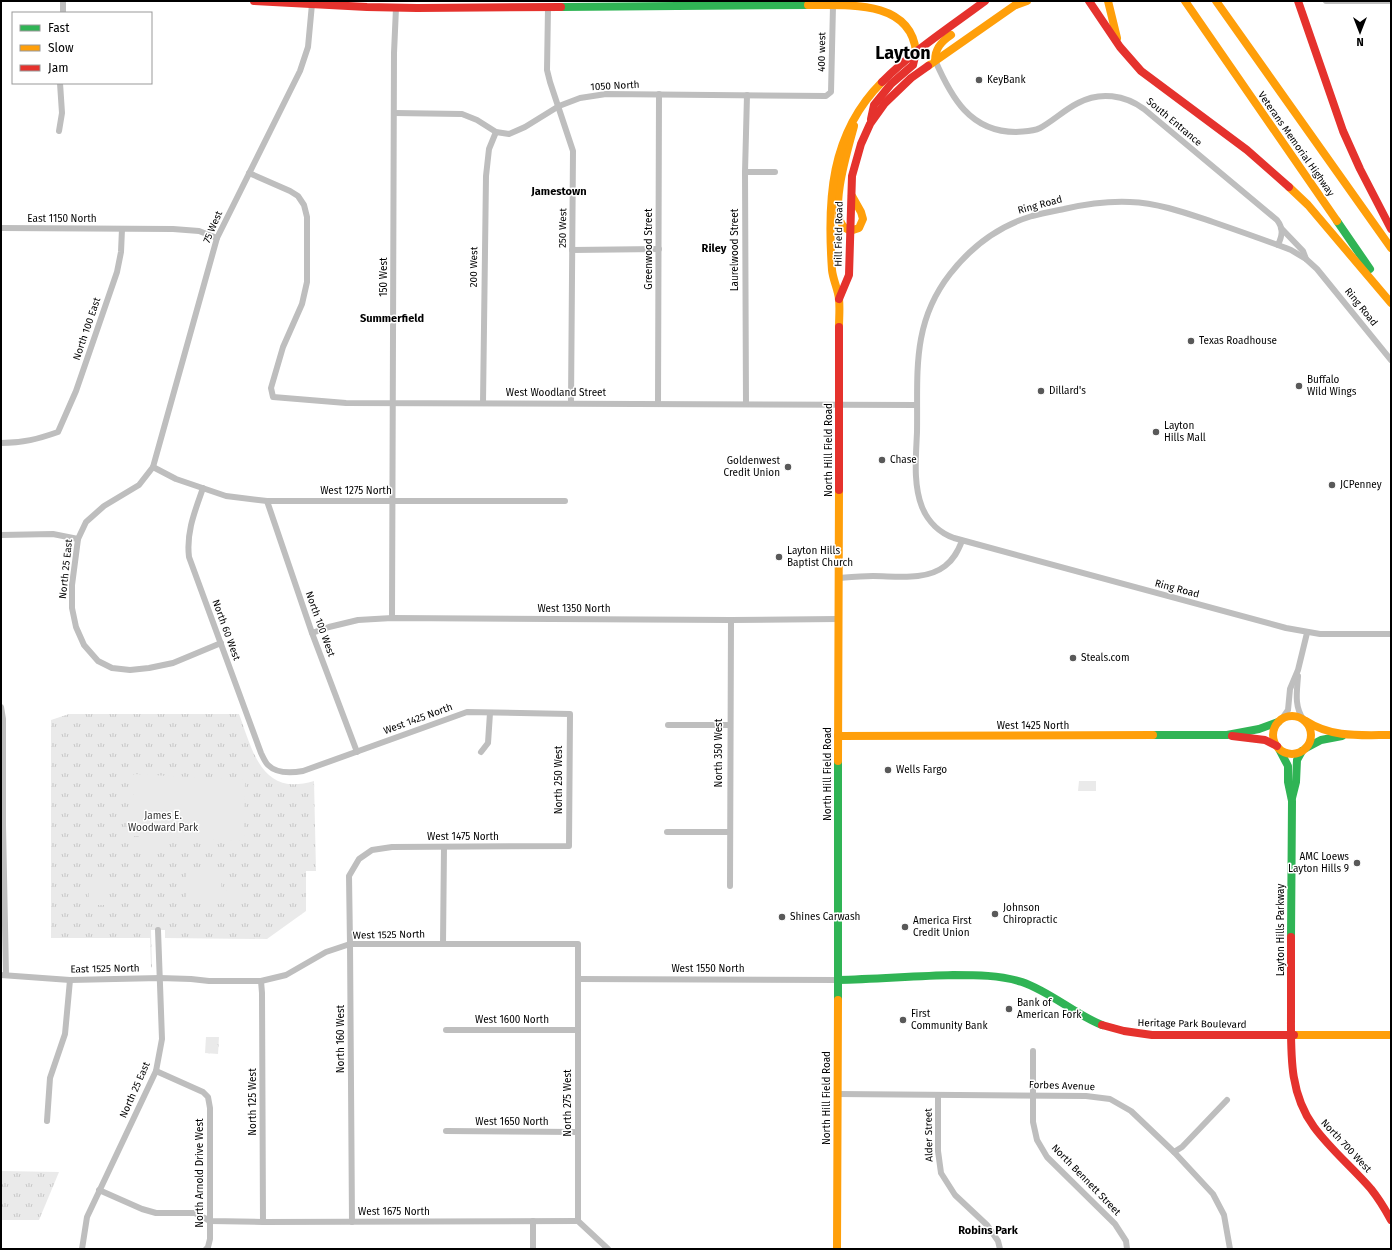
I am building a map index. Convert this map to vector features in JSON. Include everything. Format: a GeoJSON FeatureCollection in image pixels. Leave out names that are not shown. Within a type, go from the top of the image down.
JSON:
{"type":"FeatureCollection","features":[{"type":"Feature","properties":{"kind":"main road"},"geometry":{"type":"LineString","coordinates":[[254,1],[396,8],[446,5],[548,8],[838,4],[875,6],[892,12],[902,21],[915,38],[916,51],[915,60],[912,65],[891,84],[874,105],[870,124]]}},
{"type":"Feature","properties":{"kind":"main road","name":"Hill Field Road"},"geometry":{"type":"LineString","coordinates":[[839,299],[833,275],[831,216],[833,184],[836,164],[850,124],[866,99],[885,77],[916,51],[985,1]]}},
{"type":"Feature","properties":{"kind":"main road"},"geometry":{"type":"LineString","coordinates":[[935,60],[936,52],[942,41],[975,17],[989,1]]}},
{"type":"Feature","properties":{"kind":"main road","name":"Hill Field Road"},"geometry":{"type":"LineString","coordinates":[[839,299],[849,275],[850,188],[853,170],[856,156],[870,124],[885,103],[897,90],[935,60],[1019,3],[1027,1]]}},
{"type":"Feature","properties":{"kind":"main road"},"geometry":{"type":"LineString","coordinates":[[1089,1],[1120,48],[1141,72],[1247,150],[1279,177],[1308,205],[1391,304]]}},
{"type":"Feature","properties":{"kind":"main road"},"geometry":{"type":"LineString","coordinates":[[1108,1],[1120,48]]}},
{"type":"Feature","properties":{"kind":"main road","name":"Veterans Memorial Highway"},"geometry":{"type":"LineString","coordinates":[[1185,1],[1391,299]]}},
{"type":"Feature","properties":{"kind":"main road","name":"Veterans Memorial Highway"},"geometry":{"type":"LineString","coordinates":[[1216,1],[1391,248]]}},
{"type":"Feature","properties":{"kind":"main road"},"geometry":{"type":"LineString","coordinates":[[1298,1],[1321,73],[1343,131],[1359,167],[1391,229]]}},
{"type":"Feature","properties":{"kind":"main road"},"geometry":{"type":"LineString","coordinates":[[850,188],[853,201],[862,213],[863,220],[859,228],[856,230],[844,228],[840,222],[840,186],[844,162],[858,111]]}},
{"type":"Feature","properties":{"kind":"main road","name":"North Hill Field Road"},"geometry":{"type":"LineString","coordinates":[[837,1249],[839,299]]}},
{"type":"Feature","properties":{"kind":"main road"},"geometry":{"type":"LineString","coordinates":[[1349,735],[1324,740],[1291,754],[1278,748],[1273,734],[1274,727],[1279,721],[1291,716],[1297,716],[1324,731],[1349,735],[1391,735]]}},
{"type":"Feature","properties":{"kind":"main road"},"geometry":{"type":"LineString","coordinates":[[1303,750],[1309,743],[1311,735],[1310,729],[1304,720]]}},
{"type":"Feature","properties":{"kind":"main road","name":"West 1425 North"},"geometry":{"type":"LineString","coordinates":[[1227,735],[1259,729],[1279,721]]}},
{"type":"Feature","properties":{"kind":"main road","name":"West 1425 North"},"geometry":{"type":"LineString","coordinates":[[838,736],[1227,735],[1265,740],[1278,748]]}},
{"type":"Feature","properties":{"kind":"main road","name":"Layton Hills Parkway"},"geometry":{"type":"LineString","coordinates":[[1278,748],[1287,764],[1288,782],[1292,801]]}},
{"type":"Feature","properties":{"kind":"main road","name":"Layton Hills Parkway"},"geometry":{"type":"LineString","coordinates":[[1291,1035],[1292,801],[1296,782],[1297,760],[1303,750]]}},
{"type":"Feature","properties":{"kind":"main road","name":"Heritage Park Boulevard"},"geometry":{"type":"LineString","coordinates":[[838,980],[859,980],[924,975],[974,975],[1006,978],[1022,982],[1041,990],[1097,1023],[1130,1033],[1152,1035],[1391,1035]]}},
{"type":"Feature","properties":{"kind":"main road","name":"North 700 West"},"geometry":{"type":"LineString","coordinates":[[1291,1035],[1293,1078],[1296,1094],[1304,1112],[1320,1136],[1375,1192],[1391,1220]]}},
{"type":"Feature","properties":{"kind":"street"},"geometry":{"type":"LineString","coordinates":[[63,1],[63,12]]}},
{"type":"Feature","properties":{"kind":"street"},"geometry":{"type":"LineString","coordinates":[[1326,1],[1391,1]]}},
{"type":"Feature","properties":{"kind":"street","name":"75 West"},"geometry":{"type":"LineString","coordinates":[[153,467],[217,238],[300,71],[308,47],[312,4]]}},
{"type":"Feature","properties":{"kind":"street","name":"400 west"},"geometry":{"type":"LineString","coordinates":[[826,96],[831,92],[838,4]]}},
{"type":"Feature","properties":{"kind":"street","name":"150 West"},"geometry":{"type":"LineString","coordinates":[[392,618],[394,53],[396,8]]}},
{"type":"Feature","properties":{"kind":"street","name":"250 West"},"geometry":{"type":"LineString","coordinates":[[548,8],[547,70],[574,151],[570,404]]}},
{"type":"Feature","properties":{"kind":"street","name":"South Entrance"},"geometry":{"type":"LineString","coordinates":[[935,60],[941,73],[966,112],[977,122],[997,130],[1024,132],[1037,130],[1078,103],[1091,98],[1113,96],[1132,102],[1144,109],[1273,217],[1279,223],[1281,228],[1303,251],[1306,259]]}},
{"type":"Feature","properties":{"kind":"street"},"geometry":{"type":"LineString","coordinates":[[59,131],[62,113],[60,84]]}},
{"type":"Feature","properties":{"kind":"street","name":"1050 North"},"geometry":{"type":"LineString","coordinates":[[496,132],[509,134],[525,127],[559,106],[580,98],[606,94],[826,96]]}},
{"type":"Feature","properties":{"kind":"street","name":"Greenwood Street"},"geometry":{"type":"LineString","coordinates":[[658,404],[659,94]]}},
{"type":"Feature","properties":{"kind":"street","name":"Laurelwood Street"},"geometry":{"type":"LineString","coordinates":[[746,404],[745,172],[747,96]]}},
{"type":"Feature","properties":{"kind":"street"},"geometry":{"type":"LineString","coordinates":[[394,113],[462,114],[477,120],[496,132]]}},
{"type":"Feature","properties":{"kind":"street","name":"200 West"},"geometry":{"type":"LineString","coordinates":[[482,403],[486,176],[489,148],[496,132]]}},
{"type":"Feature","properties":{"kind":"street"},"geometry":{"type":"LineString","coordinates":[[745,172],[775,172]]}},
{"type":"Feature","properties":{"kind":"street","name":"West Woodland Street"},"geometry":{"type":"LineString","coordinates":[[249,173],[298,196],[304,204],[308,217],[308,282],[302,304],[283,347],[271,388],[273,397],[346,403],[917,405]]}},
{"type":"Feature","properties":{"kind":"street","name":"Ring Road"},"geometry":{"type":"LineString","coordinates":[[1391,360],[1324,276],[1306,259],[1291,250],[1174,209],[1154,204],[1110,202],[1074,207],[1032,216],[1014,223],[988,238],[972,251],[949,275],[938,292],[924,324],[917,364],[917,487],[919,500],[925,515],[933,525],[944,534],[962,541],[1223,612],[1307,633],[1342,635],[1391,634]]}},
{"type":"Feature","properties":{"kind":"street","name":"East 1150 North"},"geometry":{"type":"LineString","coordinates":[[1,228],[173,229],[199,231],[217,238]]}},
{"type":"Feature","properties":{"kind":"street"},"geometry":{"type":"LineString","coordinates":[[1278,245],[1282,235],[1281,228]]}},
{"type":"Feature","properties":{"kind":"street","name":"North 100 East"},"geometry":{"type":"LineString","coordinates":[[1,443],[17,443],[34,440],[58,432],[76,391],[116,272],[121,252],[122,229]]}},
{"type":"Feature","properties":{"kind":"street"},"geometry":{"type":"LineString","coordinates":[[572,250],[659,249]]}},
{"type":"Feature","properties":{"kind":"street","name":"West 1275 North"},"geometry":{"type":"LineString","coordinates":[[153,467],[176,479],[226,496],[267,501],[565,501]]}},
{"type":"Feature","properties":{"kind":"street","name":"North 25 East"},"geometry":{"type":"LineString","coordinates":[[153,467],[140,485],[104,506],[86,522],[78,539],[72,585],[72,608],[76,627],[84,645],[98,661],[112,668],[130,670],[173,663],[221,643]]}},
{"type":"Feature","properties":{"kind":"street","name":"North 60 West"},"geometry":{"type":"LineString","coordinates":[[202,488],[189,532],[187,545],[189,557],[261,753],[269,765],[278,771]]}},
{"type":"Feature","properties":{"kind":"street","name":"North 100 West"},"geometry":{"type":"LineString","coordinates":[[267,501],[312,633],[357,752]]}},
{"type":"Feature","properties":{"kind":"street"},"geometry":{"type":"LineString","coordinates":[[1,535],[53,534],[78,539]]}},
{"type":"Feature","properties":{"kind":"street"},"geometry":{"type":"LineString","coordinates":[[839,578],[906,576],[932,572],[944,567],[950,562],[962,541]]}},
{"type":"Feature","properties":{"kind":"street","name":"West 1350 North"},"geometry":{"type":"LineString","coordinates":[[312,633],[358,620],[392,618],[730,620],[838,619]]}},
{"type":"Feature","properties":{"kind":"street","name":"North 350 West"},"geometry":{"type":"LineString","coordinates":[[730,620],[730,886]]}},
{"type":"Feature","properties":{"kind":"street"},"geometry":{"type":"LineString","coordinates":[[1279,721],[1288,710],[1291,687],[1298,670],[1307,633]]}},
{"type":"Feature","properties":{"kind":"street"},"geometry":{"type":"LineString","coordinates":[[1298,670],[1296,703],[1304,720]]}},
{"type":"Feature","properties":{"kind":"street"},"geometry":{"type":"LineString","coordinates":[[1,707],[3,719],[4,975]]}},
{"type":"Feature","properties":{"kind":"street","name":"West 1425 North"},"geometry":{"type":"LineString","coordinates":[[278,771],[291,773],[303,771],[467,712],[570,714]]}},
{"type":"Feature","properties":{"kind":"street"},"geometry":{"type":"LineString","coordinates":[[481,752],[488,743],[490,712]]}},
{"type":"Feature","properties":{"kind":"street","name":"North 250 West"},"geometry":{"type":"LineString","coordinates":[[569,846],[570,714]]}},
{"type":"Feature","properties":{"kind":"street"},"geometry":{"type":"LineString","coordinates":[[668,725],[729,725]]}},
{"type":"Feature","properties":{"kind":"street"},"geometry":{"type":"LineString","coordinates":[[668,832],[730,832]]}},
{"type":"Feature","properties":{"kind":"street","name":"West 1475 North"},"geometry":{"type":"LineString","coordinates":[[360,858],[372,850],[392,847],[569,846]]}},
{"type":"Feature","properties":{"kind":"street"},"geometry":{"type":"LineString","coordinates":[[443,944],[444,847]]}},
{"type":"Feature","properties":{"kind":"street","name":"North 160 West"},"geometry":{"type":"LineString","coordinates":[[352,1222],[349,876],[360,858]]}},
{"type":"Feature","properties":{"kind":"street","name":"North 25 East"},"geometry":{"type":"LineString","coordinates":[[82,1249],[87,1217],[156,1071],[160,1057],[162,1039],[158,930]]}},
{"type":"Feature","properties":{"kind":"street","name":"West 1525 North"},"geometry":{"type":"LineString","coordinates":[[209,981],[261,981],[286,975],[326,952],[350,944],[578,944]]}},
{"type":"Feature","properties":{"kind":"street","name":"North 275 West"},"geometry":{"type":"LineString","coordinates":[[578,944],[578,1221]]}},
{"type":"Feature","properties":{"kind":"street","name":"East 1525 North"},"geometry":{"type":"LineString","coordinates":[[4,975],[70,980],[160,978],[209,981]]}},
{"type":"Feature","properties":{"kind":"street","name":"West 1550 North"},"geometry":{"type":"LineString","coordinates":[[578,979],[838,980]]}},
{"type":"Feature","properties":{"kind":"street"},"geometry":{"type":"LineString","coordinates":[[47,1121],[50,1078],[65,1034],[70,980]]}},
{"type":"Feature","properties":{"kind":"street","name":"North 125 West"},"geometry":{"type":"LineString","coordinates":[[261,981],[263,1222]]}},
{"type":"Feature","properties":{"kind":"street","name":"West 1600 North"},"geometry":{"type":"LineString","coordinates":[[446,1030],[578,1030]]}},
{"type":"Feature","properties":{"kind":"street","name":"North Bennett Street"},"geometry":{"type":"LineString","coordinates":[[1033,1051],[1033,1122],[1037,1140],[1047,1157],[1115,1224],[1126,1241],[1127,1249]]}},
{"type":"Feature","properties":{"kind":"street","name":"North Arnold Drive West"},"geometry":{"type":"LineString","coordinates":[[156,1071],[203,1092],[208,1097],[210,1108],[210,1239],[206,1249]]}},
{"type":"Feature","properties":{"kind":"street","name":"Forbes Avenue"},"geometry":{"type":"LineString","coordinates":[[837,1094],[1033,1095],[1086,1096],[1110,1099],[1131,1111],[1174,1152],[1213,1194],[1224,1215],[1230,1249]]}},
{"type":"Feature","properties":{"kind":"street","name":"Alder Street"},"geometry":{"type":"LineString","coordinates":[[938,1095],[938,1151],[941,1173],[954,1195],[987,1225],[998,1241],[1000,1249]]}},
{"type":"Feature","properties":{"kind":"street"},"geometry":{"type":"LineString","coordinates":[[1174,1152],[1182,1147],[1226,1100]]}},
{"type":"Feature","properties":{"kind":"street","name":"West 1650 North"},"geometry":{"type":"LineString","coordinates":[[446,1132],[577,1132]]}},
{"type":"Feature","properties":{"kind":"street"},"geometry":{"type":"LineString","coordinates":[[99,1190],[142,1209],[156,1213],[195,1213],[210,1221]]}},
{"type":"Feature","properties":{"kind":"street","name":"West 1675 North"},"geometry":{"type":"LineString","coordinates":[[210,1221],[578,1221]]}},
{"type":"Feature","properties":{"kind":"street"},"geometry":{"type":"LineString","coordinates":[[533,1221],[533,1249]]}},
{"type":"Feature","properties":{"kind":"street"},"geometry":{"type":"LineString","coordinates":[[578,1221],[608,1249]]}},
{"type":"Feature","properties":{"kind":"green space","name":"James E. Woodward Park"},"geometry":{"type":"Polygon","coordinates":[[[69,714],[239,714],[255,756],[262,768],[271,777],[282,783],[296,784],[314,781],[316,871],[306,871],[306,911],[267,939],[165,938],[165,930],[151,930],[152,968],[150,938],[51,938],[51,720],[69,714]]]}},
{"type":"Feature","properties":{"kind":"green space"},"geometry":{"type":"Polygon","coordinates":[[[134,774],[245,780],[244,841],[165,837],[164,847],[144,847],[139,842],[139,836],[132,836],[134,774]]]}},
{"type":"Feature","properties":{"kind":"green space"},"geometry":{"type":"Polygon","coordinates":[[[1079,781],[1096,781],[1096,791],[1078,791],[1079,781]]]}},
{"type":"Feature","properties":{"kind":"green space"},"geometry":{"type":"Polygon","coordinates":[[[186,873],[203,873],[203,904],[186,904],[186,873]]]}},
{"type":"Feature","properties":{"kind":"green space"},"geometry":{"type":"Polygon","coordinates":[[[204,873],[221,873],[221,904],[204,904],[204,873]]]}},
{"type":"Feature","properties":{"kind":"green space"},"geometry":{"type":"Polygon","coordinates":[[[89,880],[105,880],[105,905],[89,905],[89,880]]]}},
{"type":"Feature","properties":{"kind":"green space"},"geometry":{"type":"Polygon","coordinates":[[[227,880],[239,880],[239,906],[226,906],[227,880]]]}},
{"type":"Feature","properties":{"kind":"green space"},"geometry":{"type":"Polygon","coordinates":[[[206,1037],[219,1037],[218,1054],[205,1053],[206,1037]]]}},
{"type":"Feature","properties":{"kind":"green space"},"geometry":{"type":"Polygon","coordinates":[[[1,1171],[59,1172],[39,1220],[1,1220],[1,1171]]]}},
{"type":"Feature","properties":{"kind":"traffic: fast"},"geometry":{"type":"LineString","coordinates":[[561,7],[808,5]]}},
{"type":"Feature","properties":{"kind":"traffic: fast"},"geometry":{"type":"LineString","coordinates":[[1337,221],[1370,269]]}},
{"type":"Feature","properties":{"kind":"traffic: fast"},"geometry":{"type":"LineString","coordinates":[[1153,735],[1227,735],[1259,729],[1278,722]]}},
{"type":"Feature","properties":{"kind":"traffic: fast"},"geometry":{"type":"LineString","coordinates":[[1306,748],[1321,740],[1342,736]]}},
{"type":"Feature","properties":{"kind":"traffic: fast"},"geometry":{"type":"LineString","coordinates":[[1279,749],[1288,766],[1288,782],[1292,801],[1291,937]]}},
{"type":"Feature","properties":{"kind":"traffic: fast"},"geometry":{"type":"LineString","coordinates":[[1292,798],[1296,782],[1297,760],[1302,751]]}},
{"type":"Feature","properties":{"kind":"traffic: fast"},"geometry":{"type":"LineString","coordinates":[[838,761],[838,1000]]}},
{"type":"Feature","properties":{"kind":"traffic: fast"},"geometry":{"type":"LineString","coordinates":[[838,980],[953,975],[979,975],[1005,978],[1033,986],[1102,1025]]}},
{"type":"Feature","properties":{"kind":"traffic: slow"},"geometry":{"type":"LineString","coordinates":[[928,66],[1021,1]]}},
{"type":"Feature","properties":{"kind":"traffic: slow"},"geometry":{"type":"LineString","coordinates":[[1016,5],[1027,1]]}},
{"type":"Feature","properties":{"kind":"traffic: slow"},"geometry":{"type":"LineString","coordinates":[[1108,1],[1117,38]]}},
{"type":"Feature","properties":{"kind":"traffic: slow"},"geometry":{"type":"LineString","coordinates":[[1185,1],[1337,221]]}},
{"type":"Feature","properties":{"kind":"traffic: slow"},"geometry":{"type":"LineString","coordinates":[[1216,1],[1391,248]]}},
{"type":"Feature","properties":{"kind":"traffic: slow"},"geometry":{"type":"LineString","coordinates":[[808,5],[859,6],[876,9],[890,14],[903,23],[912,35],[916,52]]}},
{"type":"Feature","properties":{"kind":"traffic: slow"},"geometry":{"type":"LineString","coordinates":[[935,60],[936,52],[940,45],[951,35]]}},
{"type":"Feature","properties":{"kind":"traffic: slow"},"geometry":{"type":"LineString","coordinates":[[839,327],[839,299],[832,270],[830,218],[836,169],[842,146],[852,123],[865,102],[882,82]]}},
{"type":"Feature","properties":{"kind":"traffic: slow"},"geometry":{"type":"LineString","coordinates":[[852,196],[861,212],[863,219],[859,228],[850,231],[844,227],[840,219],[838,207],[841,178],[854,126]]}},
{"type":"Feature","properties":{"kind":"traffic: slow"},"geometry":{"type":"LineString","coordinates":[[1289,187],[1308,205],[1391,303]]}},
{"type":"Feature","properties":{"kind":"traffic: slow"},"geometry":{"type":"LineString","coordinates":[[838,761],[839,490]]}},
{"type":"Feature","properties":{"kind":"traffic: slow"},"geometry":{"type":"LineString","coordinates":[[1288,716],[1296,716],[1303,719],[1308,724],[1311,735],[1308,746],[1303,751],[1296,754],[1288,754],[1281,751],[1276,746],[1273,739],[1273,731],[1276,724],[1281,719],[1288,716]]}},
{"type":"Feature","properties":{"kind":"traffic: slow"},"geometry":{"type":"LineString","coordinates":[[1306,721],[1336,733],[1391,735]]}},
{"type":"Feature","properties":{"kind":"traffic: slow"},"geometry":{"type":"LineString","coordinates":[[838,736],[1153,735]]}},
{"type":"Feature","properties":{"kind":"traffic: slow"},"geometry":{"type":"LineString","coordinates":[[837,1249],[838,1000]]}},
{"type":"Feature","properties":{"kind":"traffic: slow"},"geometry":{"type":"LineString","coordinates":[[1294,1035],[1391,1035]]}},
{"type":"Feature","properties":{"kind":"traffic: jam"},"geometry":{"type":"LineString","coordinates":[[254,1],[417,8],[561,7]]}},
{"type":"Feature","properties":{"kind":"traffic: jam"},"geometry":{"type":"LineString","coordinates":[[882,82],[919,50],[985,1]]}},
{"type":"Feature","properties":{"kind":"traffic: jam"},"geometry":{"type":"LineString","coordinates":[[1089,1],[1120,47],[1141,71],[1247,150],[1289,187]]}},
{"type":"Feature","properties":{"kind":"traffic: jam"},"geometry":{"type":"LineString","coordinates":[[1298,1],[1343,131],[1360,169],[1391,229]]}},
{"type":"Feature","properties":{"kind":"traffic: jam"},"geometry":{"type":"LineString","coordinates":[[871,119],[874,105],[891,84],[913,65],[916,52]]}},
{"type":"Feature","properties":{"kind":"traffic: jam"},"geometry":{"type":"LineString","coordinates":[[839,299],[849,275],[852,176],[861,144],[870,124],[885,103],[911,78],[928,66]]}},
{"type":"Feature","properties":{"kind":"traffic: jam"},"geometry":{"type":"LineString","coordinates":[[839,327],[839,490]]}},
{"type":"Feature","properties":{"kind":"traffic: jam"},"geometry":{"type":"LineString","coordinates":[[1232,736],[1265,740],[1277,746]]}},
{"type":"Feature","properties":{"kind":"traffic: jam"},"geometry":{"type":"LineString","coordinates":[[1291,937],[1292,1058],[1293,1073],[1300,1101],[1314,1127],[1371,1189],[1391,1220]]}},
{"type":"Feature","properties":{"kind":"traffic: jam"},"geometry":{"type":"LineString","coordinates":[[1102,1025],[1124,1031],[1152,1035],[1294,1035]]}},
{"type":"Feature","properties":{"kind":"place","name":"KeyBank"},"geometry":{"type":"Point","coordinates":[979,80]}},
{"type":"Feature","properties":{"kind":"place","name":"Texas Roadhouse"},"geometry":{"type":"Point","coordinates":[1191,341]}},
{"type":"Feature","properties":{"kind":"place","name":"Buffalo Wild Wings"},"geometry":{"type":"Point","coordinates":[1299,386]}},
{"type":"Feature","properties":{"kind":"place","name":"Dillard's"},"geometry":{"type":"Point","coordinates":[1041,391]}},
{"type":"Feature","properties":{"kind":"place","name":"Layton Hills Mall"},"geometry":{"type":"Point","coordinates":[1156,432]}},
{"type":"Feature","properties":{"kind":"place","name":"Chase"},"geometry":{"type":"Point","coordinates":[882,460]}},
{"type":"Feature","properties":{"kind":"place","name":"Goldenwest Credit Union"},"geometry":{"type":"Point","coordinates":[788,467]}},
{"type":"Feature","properties":{"kind":"place","name":"JCPenney"},"geometry":{"type":"Point","coordinates":[1332,485]}},
{"type":"Feature","properties":{"kind":"place","name":"Layton Hills Baptist Church"},"geometry":{"type":"Point","coordinates":[779,557]}},
{"type":"Feature","properties":{"kind":"place","name":"Steals.com"},"geometry":{"type":"Point","coordinates":[1073,658]}},
{"type":"Feature","properties":{"kind":"place","name":"Wells Fargo"},"geometry":{"type":"Point","coordinates":[888,770]}},
{"type":"Feature","properties":{"kind":"place","name":"AMC Loews Layton Hills 9"},"geometry":{"type":"Point","coordinates":[1357,863]}},
{"type":"Feature","properties":{"kind":"place","name":"Johnson Chiropractic"},"geometry":{"type":"Point","coordinates":[995,914]}},
{"type":"Feature","properties":{"kind":"place","name":"Shines Carwash"},"geometry":{"type":"Point","coordinates":[782,917]}},
{"type":"Feature","properties":{"kind":"place","name":"America First Credit Union"},"geometry":{"type":"Point","coordinates":[905,927]}},
{"type":"Feature","properties":{"kind":"place","name":"Bank of American Fork"},"geometry":{"type":"Point","coordinates":[1009,1009]}},
{"type":"Feature","properties":{"kind":"place","name":"First Community Bank"},"geometry":{"type":"Point","coordinates":[903,1020]}},
{"type":"Feature","properties":{"kind":"district","name":"Layton"},"geometry":{"type":"Point","coordinates":[903,53]}},
{"type":"Feature","properties":{"kind":"district","name":"Jamestown"},"geometry":{"type":"Point","coordinates":[559,191]}},
{"type":"Feature","properties":{"kind":"district","name":"Riley"},"geometry":{"type":"Point","coordinates":[714,248]}},
{"type":"Feature","properties":{"kind":"district","name":"Summerfield"},"geometry":{"type":"Point","coordinates":[392,318]}},
{"type":"Feature","properties":{"kind":"district","name":"Robins Park"},"geometry":{"type":"Point","coordinates":[988,1230]}}]}
